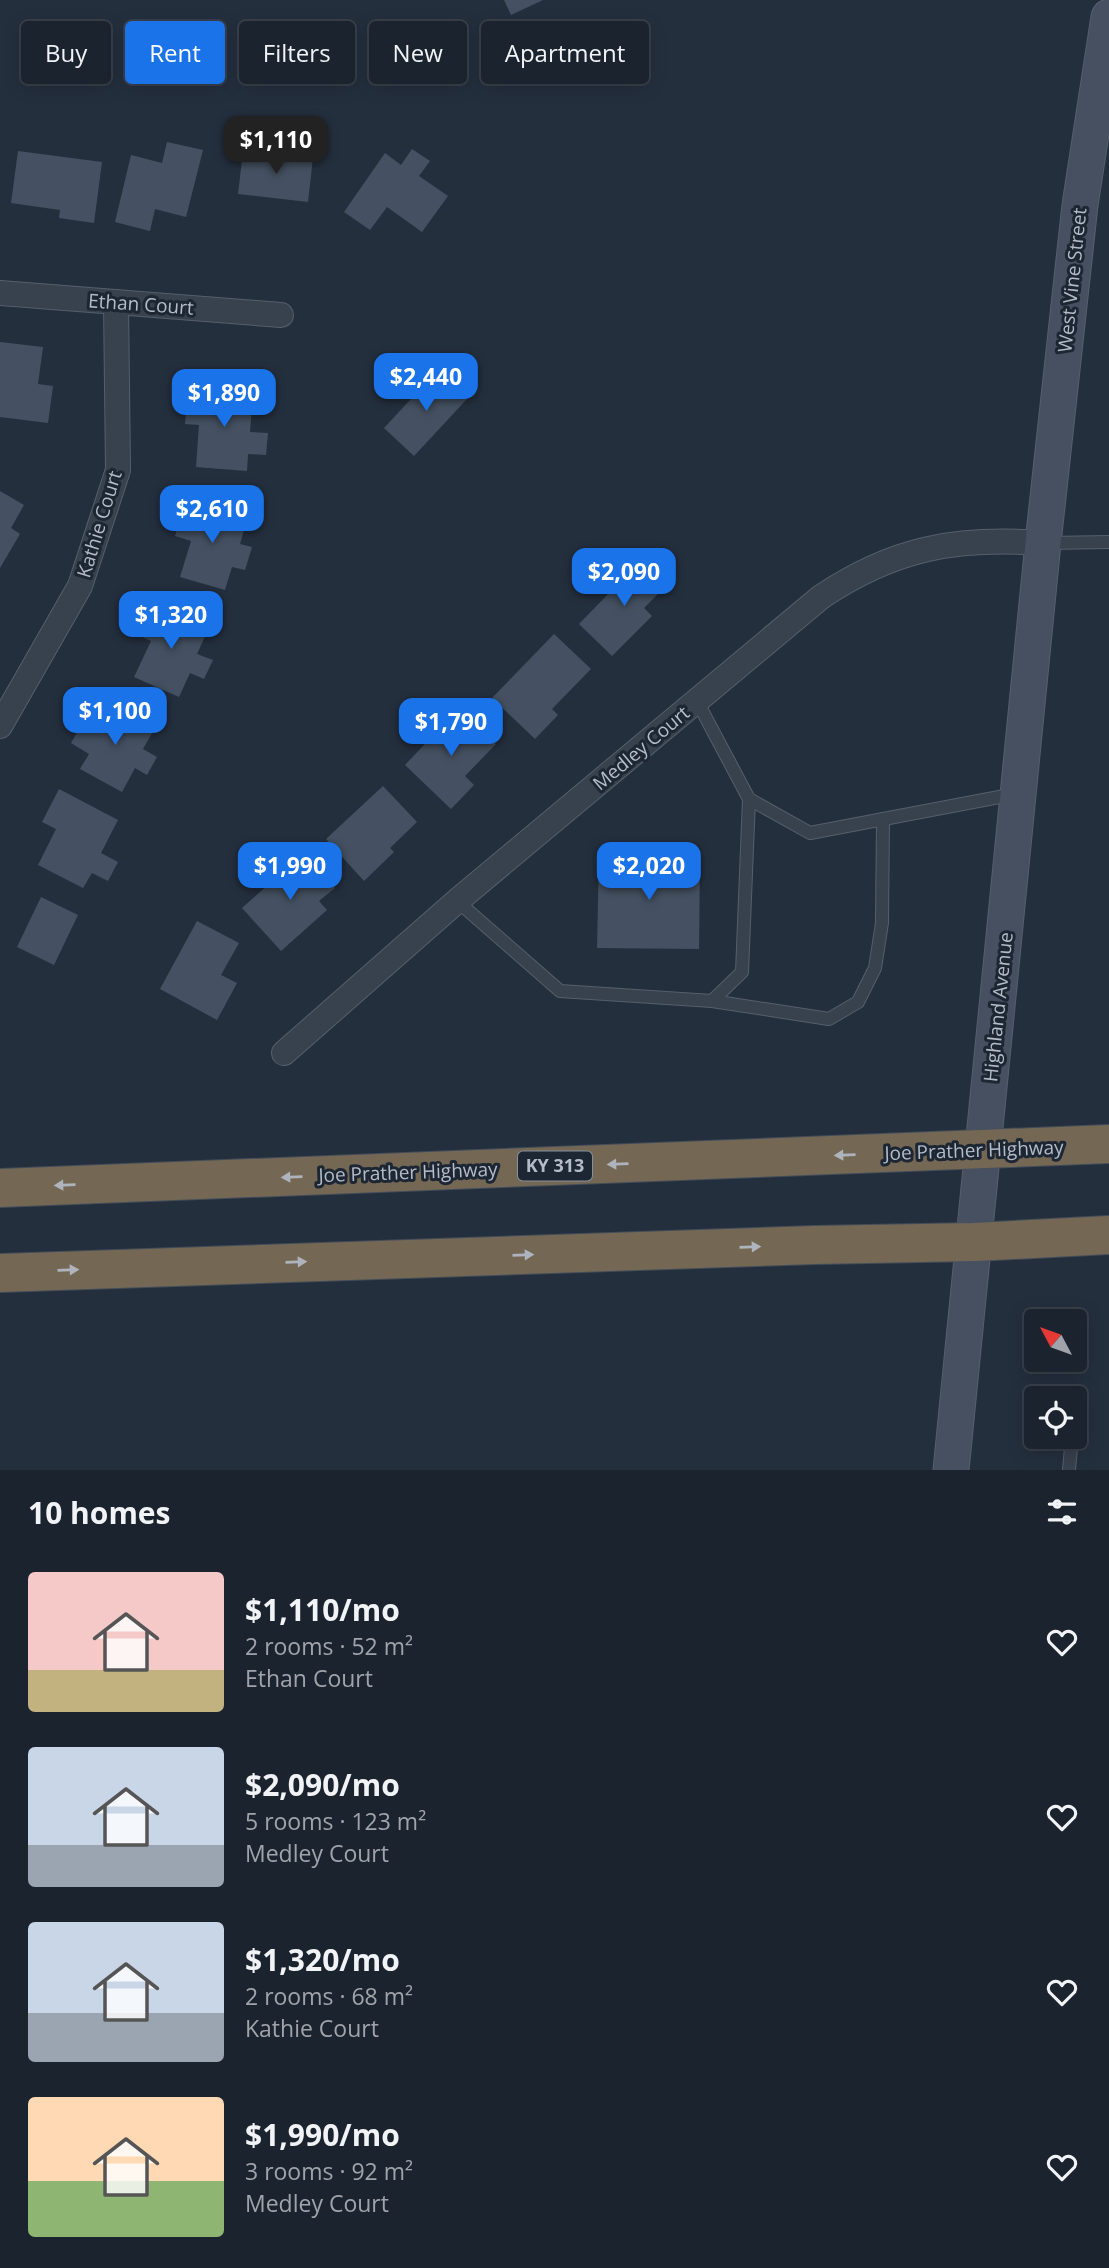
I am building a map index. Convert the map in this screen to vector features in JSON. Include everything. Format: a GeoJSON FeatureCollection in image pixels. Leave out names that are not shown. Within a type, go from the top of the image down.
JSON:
{"type":"FeatureCollection","features":[{"type":"Feature","properties":{"kind":"highway","name":"Joe Prather Highway"},"geometry":{"type":"LineString","coordinates":[[0,1188],[1109,1144]]}},
{"type":"Feature","properties":{"kind":"highway"},"geometry":{"type":"LineString","coordinates":[[0,1273],[814,1245],[975,1242],[1109,1235]]}},
{"type":"Feature","properties":{"kind":"main road","name":"West Vine Street"},"geometry":{"type":"LineString","coordinates":[[1043,543],[1080,205],[1109,18]]}},
{"type":"Feature","properties":{"kind":"main road","name":"Highland Avenue"},"geometry":{"type":"LineString","coordinates":[[951,1470],[1043,543]]}},
{"type":"Feature","properties":{"kind":"street","name":"Ethan Court"},"geometry":{"type":"LineString","coordinates":[[0,293],[281,315]]}},
{"type":"Feature","properties":{"kind":"street","name":"Kathie Court"},"geometry":{"type":"LineString","coordinates":[[0,726],[80,586],[118,470],[116,302]]}},
{"type":"Feature","properties":{"kind":"street","name":"Medley Court"},"geometry":{"type":"LineString","coordinates":[[284,1053],[457,901],[821,597],[851,577],[881,562],[911,552],[964,543],[1004,540],[1043,543]]}},
{"type":"Feature","properties":{"kind":"lane"},"geometry":{"type":"LineString","coordinates":[[1043,543],[1109,542]]}},
{"type":"Feature","properties":{"kind":"lane"},"geometry":{"type":"LineString","coordinates":[[696,701],[749,799],[742,972],[712,1001]]}},
{"type":"Feature","properties":{"kind":"lane"},"geometry":{"type":"LineString","coordinates":[[749,799],[810,833],[1019,793]]}},
{"type":"Feature","properties":{"kind":"lane"},"geometry":{"type":"LineString","coordinates":[[457,901],[559,991],[712,1001],[829,1019],[858,1002],[875,968],[882,923],[883,819]]}},
{"type":"Feature","properties":{"kind":"lane"},"geometry":{"type":"LineString","coordinates":[[1069,1470],[1071,1449]]}},
{"type":"Feature","properties":{"kind":"building"},"geometry":{"type":"Polygon","coordinates":[[[504,0],[543,0],[511,15],[504,0]]]}},
{"type":"Feature","properties":{"kind":"building"},"geometry":{"type":"Polygon","coordinates":[[[167,142],[203,150],[186,217],[155,209],[150,231],[115,222],[131,155],[162,163],[167,142]]]}},
{"type":"Feature","properties":{"kind":"building"},"geometry":{"type":"Polygon","coordinates":[[[412,149],[430,161],[419,176],[448,196],[422,232],[387,207],[370,230],[344,212],[385,153],[401,165],[412,149]]]}},
{"type":"Feature","properties":{"kind":"building"},"geometry":{"type":"Polygon","coordinates":[[[18,151],[102,162],[94,223],[59,218],[60,210],[11,203],[18,151]]]}},
{"type":"Feature","properties":{"kind":"building"},"geometry":{"type":"Polygon","coordinates":[[[243,151],[313,158],[308,202],[238,194],[243,151]]]}},
{"type":"Feature","properties":{"kind":"building"},"geometry":{"type":"Polygon","coordinates":[[[0,342],[43,347],[38,384],[53,386],[48,423],[0,417],[0,342]]]}},
{"type":"Feature","properties":{"kind":"building"},"geometry":{"type":"Polygon","coordinates":[[[437,371],[467,399],[414,456],[384,428],[437,371]]]}},
{"type":"Feature","properties":{"kind":"building"},"geometry":{"type":"Polygon","coordinates":[[[187,390],[253,394],[250,432],[268,433],[266,455],[248,454],[247,471],[196,467],[199,425],[185,424],[187,390]]]}},
{"type":"Feature","properties":{"kind":"building"},"geometry":{"type":"Polygon","coordinates":[[[0,491],[24,505],[11,528],[20,534],[0,568],[0,491]]]}},
{"type":"Feature","properties":{"kind":"building"},"geometry":{"type":"Polygon","coordinates":[[[185,502],[247,520],[240,544],[252,547],[245,570],[232,567],[225,590],[180,577],[191,541],[175,536],[185,502]]]}},
{"type":"Feature","properties":{"kind":"building"},"geometry":{"type":"Polygon","coordinates":[[[642,559],[668,584],[644,608],[652,616],[612,656],[579,624],[642,559]]]}},
{"type":"Feature","properties":{"kind":"building"},"geometry":{"type":"Polygon","coordinates":[[[152,604],[208,630],[197,654],[213,660],[204,679],[190,673],[179,697],[134,677],[151,641],[138,635],[152,604]]]}},
{"type":"Feature","properties":{"kind":"building"},"geometry":{"type":"Polygon","coordinates":[[[554,634],[591,669],[552,709],[558,715],[535,739],[492,698],[554,634]]]}},
{"type":"Feature","properties":{"kind":"building"},"geometry":{"type":"Polygon","coordinates":[[[118,707],[155,728],[143,749],[157,757],[147,775],[135,768],[122,792],[80,769],[89,754],[71,743],[91,708],[111,719],[118,707]]]}},
{"type":"Feature","properties":{"kind":"building"},"geometry":{"type":"Polygon","coordinates":[[[458,709],[496,744],[465,776],[474,785],[451,809],[405,765],[458,709]]]}},
{"type":"Feature","properties":{"kind":"building"},"geometry":{"type":"Polygon","coordinates":[[[383,786],[417,822],[390,848],[394,852],[364,881],[326,839],[383,786]]]}},
{"type":"Feature","properties":{"kind":"building"},"geometry":{"type":"Polygon","coordinates":[[[59,789],[118,820],[101,853],[118,862],[108,881],[92,873],[83,888],[38,865],[56,829],[42,822],[59,789]]]}},
{"type":"Feature","properties":{"kind":"building"},"geometry":{"type":"Polygon","coordinates":[[[304,853],[335,888],[319,901],[327,910],[281,951],[242,908],[304,853]]]}},
{"type":"Feature","properties":{"kind":"building"},"geometry":{"type":"Polygon","coordinates":[[[599,855],[700,856],[699,949],[597,948],[599,855]]]}},
{"type":"Feature","properties":{"kind":"building"},"geometry":{"type":"Polygon","coordinates":[[[41,897],[78,915],[54,965],[17,947],[41,897]]]}},
{"type":"Feature","properties":{"kind":"building"},"geometry":{"type":"Polygon","coordinates":[[[197,921],[239,943],[221,975],[237,983],[217,1020],[160,989],[197,921]]]}}]}
